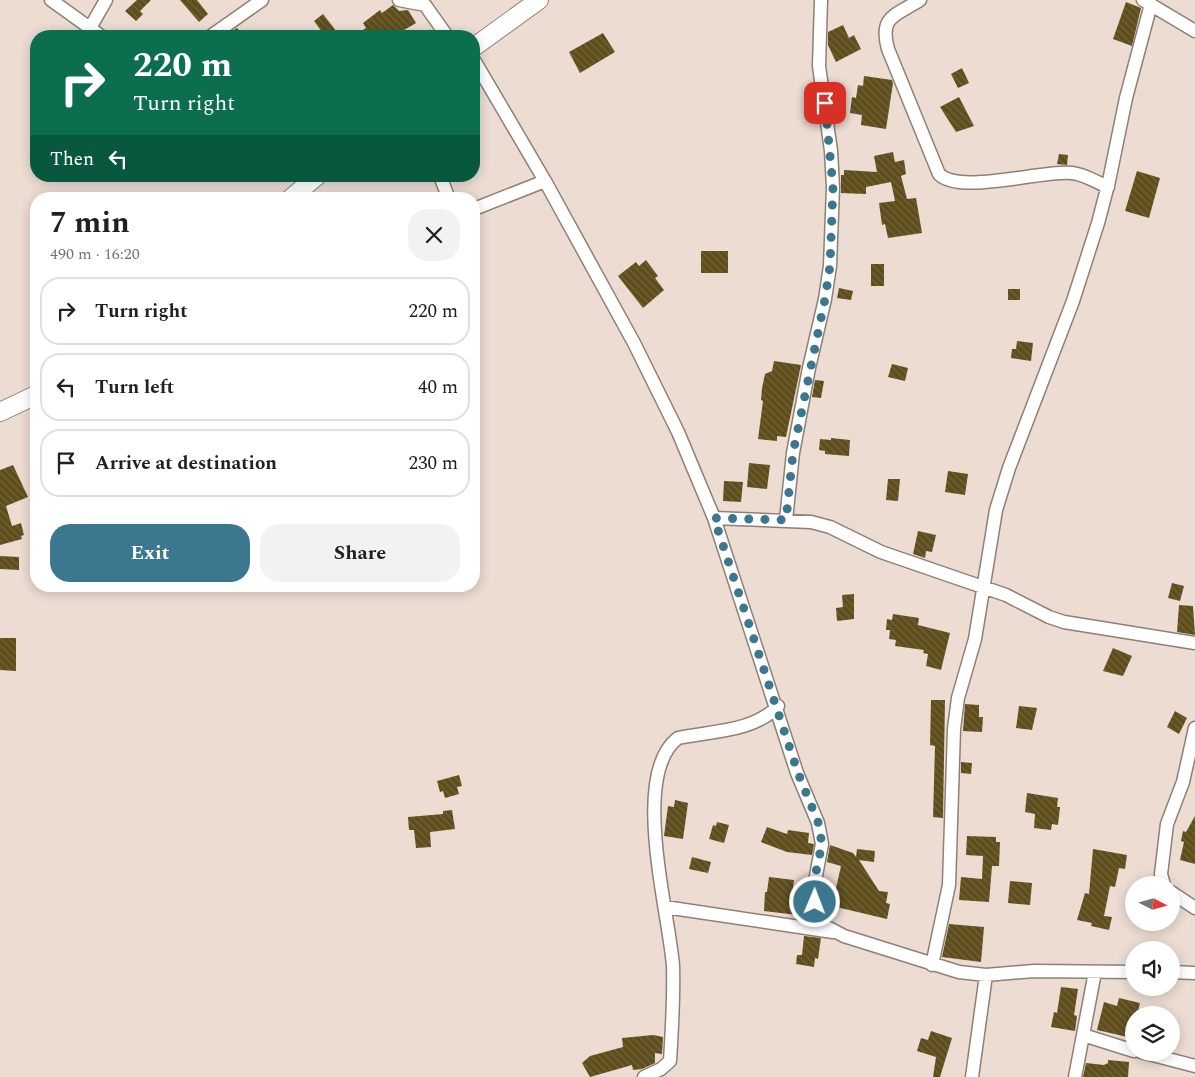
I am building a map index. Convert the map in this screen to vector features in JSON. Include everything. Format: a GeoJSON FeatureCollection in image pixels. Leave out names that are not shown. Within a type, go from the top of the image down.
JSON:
{"type":"FeatureCollection","features":[{"type":"Feature","properties":{"kind":"main road"},"geometry":{"type":"LineString","coordinates":[[480,42],[539,0]]}},
{"type":"Feature","properties":{"kind":"main road"},"geometry":{"type":"LineString","coordinates":[[298,192],[310,182]]}},
{"type":"Feature","properties":{"kind":"main road"},"geometry":{"type":"LineString","coordinates":[[0,412],[30,398]]}},
{"type":"Feature","properties":{"kind":"street"},"geometry":{"type":"LineString","coordinates":[[51,0],[92,30]]}},
{"type":"Feature","properties":{"kind":"street"},"geometry":{"type":"LineString","coordinates":[[96,30],[106,0]]}},
{"type":"Feature","properties":{"kind":"street"},"geometry":{"type":"LineString","coordinates":[[220,30],[262,0]]}},
{"type":"Feature","properties":{"kind":"street"},"geometry":{"type":"LineString","coordinates":[[399,0],[425,5],[443,30]]}},
{"type":"Feature","properties":{"kind":"street"},"geometry":{"type":"LineString","coordinates":[[786,520],[793,453],[825,299],[830,266],[833,187],[831,151],[820,66],[821,0]]}},
{"type":"Feature","properties":{"kind":"street"},"geometry":{"type":"LineString","coordinates":[[920,0],[890,19],[884,31],[888,49],[939,174],[944,179],[964,183],[1071,172],[1108,187]]}},
{"type":"Feature","properties":{"kind":"street"},"geometry":{"type":"LineString","coordinates":[[932,965],[949,886],[954,729],[958,698],[975,639],[996,510],[1009,468],[1072,301],[1108,187],[1147,2],[1195,31]]}},
{"type":"Feature","properties":{"kind":"street"},"geometry":{"type":"LineString","coordinates":[[480,70],[545,181],[634,343],[678,432],[714,518],[778,706],[798,773],[821,834],[822,844],[814,881],[815,902],[825,926],[833,932]]}},
{"type":"Feature","properties":{"kind":"street"},"geometry":{"type":"LineString","coordinates":[[480,207],[545,181]]}},
{"type":"Feature","properties":{"kind":"street"},"geometry":{"type":"LineString","coordinates":[[714,518],[811,522],[830,527],[881,552],[983,587],[1064,622],[1195,643]]}},
{"type":"Feature","properties":{"kind":"street"},"geometry":{"type":"LineString","coordinates":[[644,1077],[661,1069],[670,1061],[674,998],[672,965],[657,852],[654,814],[658,771],[664,754],[670,744],[678,738],[755,723],[769,716],[778,706]]}},
{"type":"Feature","properties":{"kind":"street"},"geometry":{"type":"LineString","coordinates":[[1161,876],[1166,830],[1189,783],[1195,728]]}},
{"type":"Feature","properties":{"kind":"street"},"geometry":{"type":"LineString","coordinates":[[1180,898],[1195,908]]}},
{"type":"Feature","properties":{"kind":"street"},"geometry":{"type":"LineString","coordinates":[[665,906],[833,932],[959,972],[986,975],[1034,971],[1125,972]]}},
{"type":"Feature","properties":{"kind":"street"},"geometry":{"type":"LineString","coordinates":[[1075,1077],[1095,972]]}},
{"type":"Feature","properties":{"kind":"street"},"geometry":{"type":"LineString","coordinates":[[1180,972],[1195,972]]}},
{"type":"Feature","properties":{"kind":"street"},"geometry":{"type":"LineString","coordinates":[[972,1077],[986,975]]}},
{"type":"Feature","properties":{"kind":"street"},"geometry":{"type":"LineString","coordinates":[[1083,1036],[1125,1048]]}},
{"type":"Feature","properties":{"kind":"street"},"geometry":{"type":"LineString","coordinates":[[1176,1061],[1195,1066]]}},
{"type":"Feature","properties":{"kind":"building"},"geometry":{"type":"Polygon","coordinates":[[[137,0],[151,0],[140,11],[143,14],[136,21],[125,11],[137,0]]]}},
{"type":"Feature","properties":{"kind":"building"},"geometry":{"type":"Polygon","coordinates":[[[180,0],[197,0],[208,14],[199,22],[180,0]]]}},
{"type":"Feature","properties":{"kind":"building"},"geometry":{"type":"Polygon","coordinates":[[[1126,2],[1141,8],[1132,46],[1113,39],[1126,2]]]}},
{"type":"Feature","properties":{"kind":"building"},"geometry":{"type":"Polygon","coordinates":[[[393,5],[399,11],[408,10],[416,23],[404,30],[363,30],[366,28],[363,23],[380,10],[382,13],[393,5]]]}},
{"type":"Feature","properties":{"kind":"building"},"geometry":{"type":"Polygon","coordinates":[[[323,14],[335,30],[321,30],[314,21],[323,14]]]}},
{"type":"Feature","properties":{"kind":"building"},"geometry":{"type":"Polygon","coordinates":[[[843,25],[849,38],[854,35],[861,49],[836,62],[828,45],[828,32],[843,25]]]}},
{"type":"Feature","properties":{"kind":"building"},"geometry":{"type":"Polygon","coordinates":[[[603,33],[615,52],[580,73],[569,52],[603,33]]]}},
{"type":"Feature","properties":{"kind":"building"},"geometry":{"type":"Polygon","coordinates":[[[962,68],[969,83],[958,88],[951,74],[962,68]]]}},
{"type":"Feature","properties":{"kind":"building"},"geometry":{"type":"Polygon","coordinates":[[[864,76],[892,80],[886,129],[861,125],[862,115],[850,113],[852,97],[856,98],[858,85],[863,86],[864,76]]]}},
{"type":"Feature","properties":{"kind":"building"},"geometry":{"type":"Polygon","coordinates":[[[959,97],[974,126],[956,132],[940,107],[959,97]]]}},
{"type":"Feature","properties":{"kind":"building"},"geometry":{"type":"Polygon","coordinates":[[[893,152],[895,162],[904,160],[906,174],[901,176],[907,199],[916,198],[922,233],[888,238],[885,224],[882,225],[879,203],[895,201],[891,182],[866,187],[866,194],[841,193],[841,175],[844,175],[844,170],[877,172],[874,156],[893,152]]]}},
{"type":"Feature","properties":{"kind":"building"},"geometry":{"type":"Polygon","coordinates":[[[1059,154],[1068,155],[1067,165],[1057,164],[1059,154]]]}},
{"type":"Feature","properties":{"kind":"building"},"geometry":{"type":"Polygon","coordinates":[[[1137,171],[1160,178],[1149,218],[1125,211],[1137,171]]]}},
{"type":"Feature","properties":{"kind":"building"},"geometry":{"type":"Polygon","coordinates":[[[701,251],[728,251],[728,273],[701,273],[701,251]]]}},
{"type":"Feature","properties":{"kind":"building"},"geometry":{"type":"Polygon","coordinates":[[[646,260],[658,276],[655,278],[664,290],[643,308],[618,276],[636,262],[639,266],[646,260]]]}},
{"type":"Feature","properties":{"kind":"building"},"geometry":{"type":"Polygon","coordinates":[[[871,264],[884,264],[884,286],[871,286],[871,264]]]}},
{"type":"Feature","properties":{"kind":"building"},"geometry":{"type":"Polygon","coordinates":[[[839,288],[853,291],[851,300],[837,298],[839,288]]]}},
{"type":"Feature","properties":{"kind":"building"},"geometry":{"type":"Polygon","coordinates":[[[1008,289],[1020,289],[1020,300],[1008,300],[1008,289]]]}},
{"type":"Feature","properties":{"kind":"building"},"geometry":{"type":"Polygon","coordinates":[[[1017,341],[1033,343],[1031,361],[1011,358],[1012,349],[1016,349],[1017,341]]]}},
{"type":"Feature","properties":{"kind":"building"},"geometry":{"type":"Polygon","coordinates":[[[774,361],[801,365],[786,437],[777,436],[777,441],[758,439],[763,401],[761,400],[762,388],[765,374],[772,371],[774,361]]]}},
{"type":"Feature","properties":{"kind":"building"},"geometry":{"type":"Polygon","coordinates":[[[892,364],[908,368],[905,381],[888,377],[892,364]]]}},
{"type":"Feature","properties":{"kind":"building"},"geometry":{"type":"Polygon","coordinates":[[[815,380],[824,381],[821,398],[812,397],[815,380]]]}},
{"type":"Feature","properties":{"kind":"building"},"geometry":{"type":"Polygon","coordinates":[[[831,438],[850,440],[849,456],[825,454],[825,451],[819,450],[820,439],[831,440],[831,438]]]}},
{"type":"Feature","properties":{"kind":"building"},"geometry":{"type":"Polygon","coordinates":[[[749,463],[770,465],[767,489],[747,487],[749,463]]]}},
{"type":"Feature","properties":{"kind":"building"},"geometry":{"type":"Polygon","coordinates":[[[13,465],[28,497],[6,506],[12,526],[21,523],[24,535],[21,536],[22,539],[0,545],[0,470],[13,465]]]}},
{"type":"Feature","properties":{"kind":"building"},"geometry":{"type":"Polygon","coordinates":[[[948,471],[968,474],[965,495],[945,492],[948,471]]]}},
{"type":"Feature","properties":{"kind":"building"},"geometry":{"type":"Polygon","coordinates":[[[888,479],[900,479],[898,501],[886,500],[888,479]]]}},
{"type":"Feature","properties":{"kind":"building"},"geometry":{"type":"Polygon","coordinates":[[[724,481],[743,482],[741,502],[723,501],[724,481]]]}},
{"type":"Feature","properties":{"kind":"building"},"geometry":{"type":"Polygon","coordinates":[[[918,531],[936,535],[932,552],[926,551],[925,558],[913,554],[918,531]]]}},
{"type":"Feature","properties":{"kind":"building"},"geometry":{"type":"Polygon","coordinates":[[[0,556],[19,557],[19,570],[0,569],[0,556]]]}},
{"type":"Feature","properties":{"kind":"building"},"geometry":{"type":"Polygon","coordinates":[[[1172,583],[1184,586],[1180,601],[1168,598],[1172,583]]]}},
{"type":"Feature","properties":{"kind":"building"},"geometry":{"type":"Polygon","coordinates":[[[854,594],[854,619],[837,621],[836,608],[843,607],[842,595],[854,594]]]}},
{"type":"Feature","properties":{"kind":"building"},"geometry":{"type":"Polygon","coordinates":[[[1179,605],[1193,606],[1195,635],[1177,632],[1179,605]]]}},
{"type":"Feature","properties":{"kind":"building"},"geometry":{"type":"Polygon","coordinates":[[[893,614],[919,618],[918,625],[950,633],[941,670],[926,666],[928,654],[923,653],[924,650],[895,646],[896,640],[889,639],[890,630],[886,630],[887,619],[892,620],[893,614]]]}},
{"type":"Feature","properties":{"kind":"building"},"geometry":{"type":"Polygon","coordinates":[[[0,638],[16,638],[16,671],[0,670],[0,638]]]}},
{"type":"Feature","properties":{"kind":"building"},"geometry":{"type":"Polygon","coordinates":[[[1113,648],[1132,656],[1123,676],[1103,671],[1113,648]]]}},
{"type":"Feature","properties":{"kind":"building"},"geometry":{"type":"Polygon","coordinates":[[[931,700],[945,700],[943,818],[933,817],[935,746],[930,745],[931,700]]]}},
{"type":"Feature","properties":{"kind":"building"},"geometry":{"type":"Polygon","coordinates":[[[965,704],[979,705],[979,717],[983,717],[982,732],[963,731],[965,704]]]}},
{"type":"Feature","properties":{"kind":"building"},"geometry":{"type":"Polygon","coordinates":[[[1019,706],[1037,708],[1032,730],[1016,728],[1019,706]]]}},
{"type":"Feature","properties":{"kind":"building"},"geometry":{"type":"Polygon","coordinates":[[[1175,711],[1187,718],[1179,734],[1167,727],[1175,711]]]}},
{"type":"Feature","properties":{"kind":"building"},"geometry":{"type":"Polygon","coordinates":[[[961,762],[972,763],[971,774],[961,773],[961,762]]]}},
{"type":"Feature","properties":{"kind":"building"},"geometry":{"type":"Polygon","coordinates":[[[459,775],[462,786],[457,787],[459,794],[445,798],[443,791],[440,792],[437,781],[459,775]]]}},
{"type":"Feature","properties":{"kind":"building"},"geometry":{"type":"Polygon","coordinates":[[[1027,793],[1058,798],[1057,807],[1060,807],[1058,825],[1052,824],[1051,830],[1034,828],[1035,814],[1025,812],[1027,793]]]}},
{"type":"Feature","properties":{"kind":"building"},"geometry":{"type":"Polygon","coordinates":[[[675,800],[688,803],[683,839],[664,836],[668,806],[674,807],[675,800]]]}},
{"type":"Feature","properties":{"kind":"building"},"geometry":{"type":"Polygon","coordinates":[[[452,810],[455,829],[430,832],[431,847],[416,848],[414,830],[409,830],[408,817],[443,814],[443,811],[452,810]]]}},
{"type":"Feature","properties":{"kind":"building"},"geometry":{"type":"Polygon","coordinates":[[[1195,816],[1195,864],[1180,860],[1184,842],[1181,841],[1183,831],[1186,832],[1195,816]]]}},
{"type":"Feature","properties":{"kind":"building"},"geometry":{"type":"Polygon","coordinates":[[[717,822],[729,825],[724,843],[709,839],[713,825],[716,826],[717,822]]]}},
{"type":"Feature","properties":{"kind":"building"},"geometry":{"type":"Polygon","coordinates":[[[767,827],[787,834],[788,830],[809,833],[808,843],[814,844],[812,855],[787,852],[761,842],[767,827]]]}},
{"type":"Feature","properties":{"kind":"building"},"geometry":{"type":"Polygon","coordinates":[[[967,836],[996,837],[996,842],[1000,842],[999,866],[992,866],[989,902],[959,900],[961,877],[982,879],[983,856],[966,855],[967,836]]]}},
{"type":"Feature","properties":{"kind":"building"},"geometry":{"type":"Polygon","coordinates":[[[830,845],[853,853],[856,857],[857,849],[875,851],[874,862],[859,860],[879,891],[888,892],[886,903],[890,904],[887,919],[832,906],[841,866],[827,862],[830,845]]]}},
{"type":"Feature","properties":{"kind":"building"},"geometry":{"type":"Polygon","coordinates":[[[1093,849],[1127,855],[1125,869],[1119,868],[1115,887],[1110,886],[1104,916],[1112,917],[1109,930],[1091,926],[1092,923],[1077,920],[1085,893],[1089,894],[1093,849]]]}},
{"type":"Feature","properties":{"kind":"building"},"geometry":{"type":"Polygon","coordinates":[[[692,857],[711,862],[708,873],[689,869],[692,857]]]}},
{"type":"Feature","properties":{"kind":"building"},"geometry":{"type":"Polygon","coordinates":[[[769,877],[794,880],[793,888],[800,889],[797,915],[764,911],[765,892],[767,892],[769,877]]]}},
{"type":"Feature","properties":{"kind":"building"},"geometry":{"type":"Polygon","coordinates":[[[1010,881],[1032,883],[1030,905],[1008,903],[1010,881]]]}},
{"type":"Feature","properties":{"kind":"building"},"geometry":{"type":"Polygon","coordinates":[[[949,924],[984,927],[981,962],[942,957],[949,924]]]}},
{"type":"Feature","properties":{"kind":"building"},"geometry":{"type":"Polygon","coordinates":[[[804,936],[821,938],[818,959],[815,958],[814,967],[796,964],[797,955],[802,955],[804,936]]]}},
{"type":"Feature","properties":{"kind":"building"},"geometry":{"type":"Polygon","coordinates":[[[1061,987],[1078,989],[1074,1015],[1077,1016],[1075,1031],[1051,1027],[1054,1012],[1057,1013],[1061,987]]]}},
{"type":"Feature","properties":{"kind":"building"},"geometry":{"type":"Polygon","coordinates":[[[1119,998],[1140,1003],[1139,1006],[1125,1006],[1125,1036],[1097,1030],[1104,1002],[1117,1006],[1119,998]]]}},
{"type":"Feature","properties":{"kind":"building"},"geometry":{"type":"Polygon","coordinates":[[[931,1031],[952,1038],[940,1077],[933,1077],[936,1057],[917,1051],[921,1038],[928,1040],[931,1031]]]}},
{"type":"Feature","properties":{"kind":"building"},"geometry":{"type":"Polygon","coordinates":[[[653,1035],[663,1037],[662,1054],[655,1053],[655,1063],[642,1069],[633,1070],[632,1065],[590,1077],[582,1063],[590,1056],[623,1047],[622,1038],[653,1035]]]}},
{"type":"Feature","properties":{"kind":"building"},"geometry":{"type":"Polygon","coordinates":[[[1108,1060],[1129,1062],[1128,1077],[1083,1077],[1086,1063],[1104,1065],[1108,1063],[1108,1060]]]}},
{"type":"Feature","properties":{"kind":"route"},"geometry":{"type":"LineString","coordinates":[[815,902],[814,881],[822,844],[818,822],[806,797],[778,706],[714,518],[786,520],[793,453],[809,368],[825,299],[830,266],[833,187],[825,103]]}}]}
